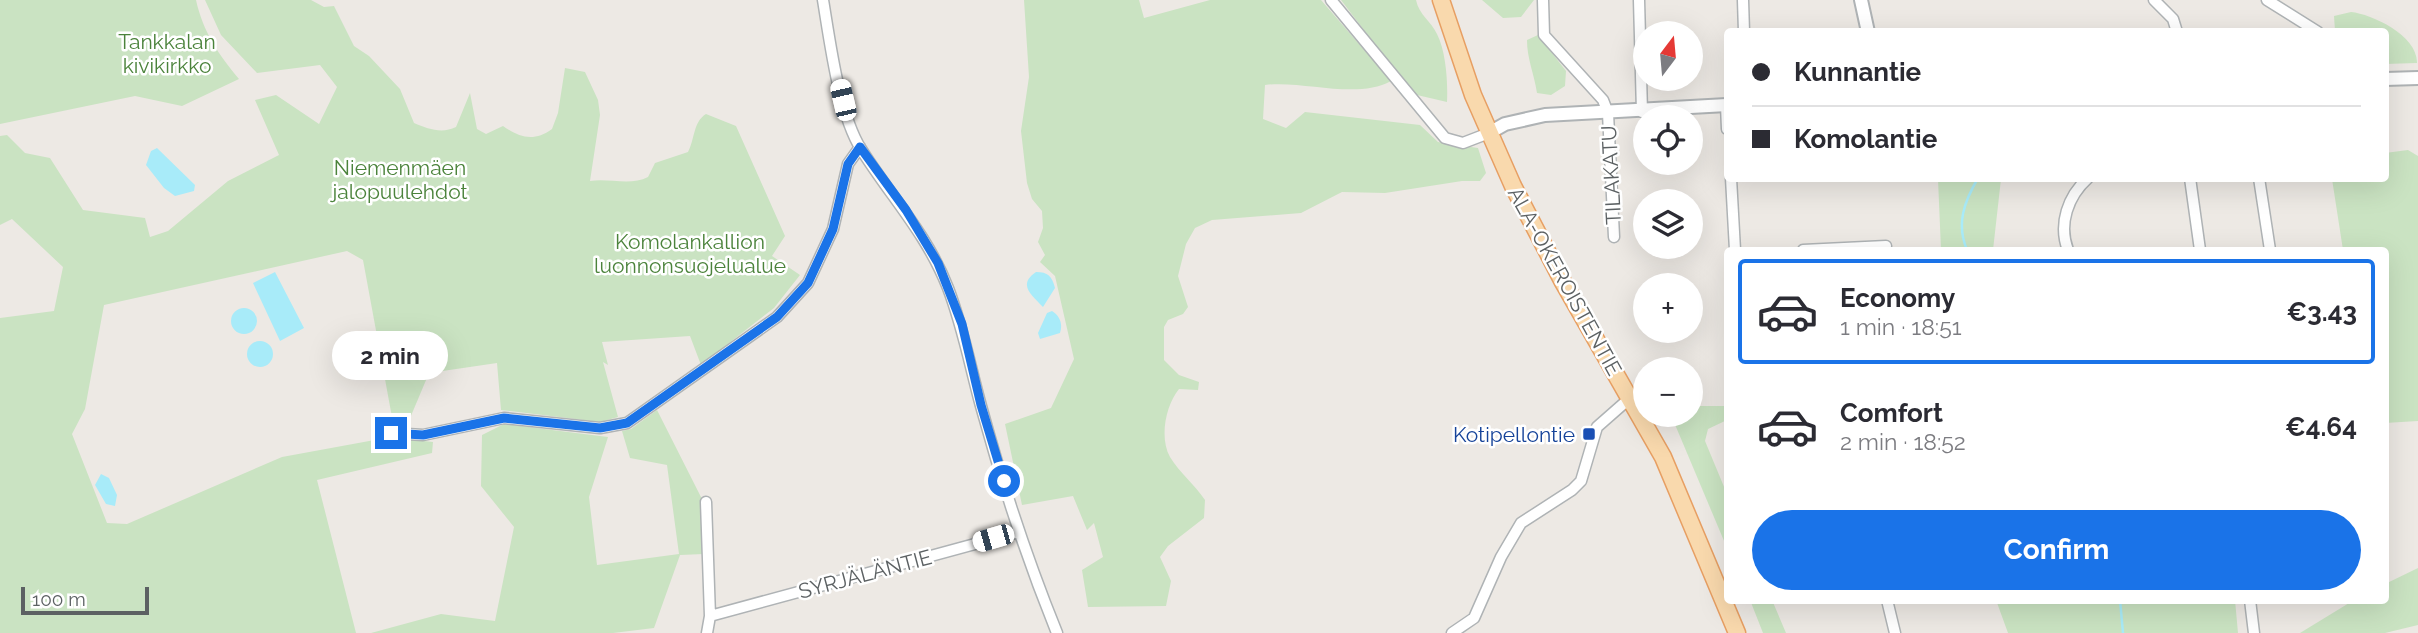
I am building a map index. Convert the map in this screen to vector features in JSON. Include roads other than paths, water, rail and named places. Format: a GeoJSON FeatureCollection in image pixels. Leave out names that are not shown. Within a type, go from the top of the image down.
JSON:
{"type":"FeatureCollection","features":[{"type":"Feature","properties":{"kind":"main road","name":"ALA-OKEROISTENTIE"},"geometry":{"type":"LineString","coordinates":[[1441,0],[1489,133],[1538,236],[1673,478],[1724,602]]}},
{"type":"Feature","properties":{"kind":"main road","name":"ALA-OKEROISTENTIE"},"geometry":{"type":"LineString","coordinates":[[1725,604],[1737,633]]}},
{"type":"Feature","properties":{"kind":"street"},"geometry":{"type":"LineString","coordinates":[[823,0],[843,100],[860,147],[906,210],[938,263],[962,324],[981,405],[1019,531],[1057,633]]}},
{"type":"Feature","properties":{"kind":"street"},"geometry":{"type":"LineString","coordinates":[[1331,0],[1445,138],[1463,143],[1531,117],[1633,112]]}},
{"type":"Feature","properties":{"kind":"street"},"geometry":{"type":"LineString","coordinates":[[1542,0],[1544,35],[1603,100],[1608,113]]}},
{"type":"Feature","properties":{"kind":"street"},"geometry":{"type":"LineString","coordinates":[[1639,0],[1642,105]]}},
{"type":"Feature","properties":{"kind":"street"},"geometry":{"type":"LineString","coordinates":[[1743,0],[1744,28]]}},
{"type":"Feature","properties":{"kind":"street"},"geometry":{"type":"LineString","coordinates":[[1861,0],[1867,28]]}},
{"type":"Feature","properties":{"kind":"street"},"geometry":{"type":"LineString","coordinates":[[2154,0],[2173,19],[2176,28]]}},
{"type":"Feature","properties":{"kind":"street"},"geometry":{"type":"LineString","coordinates":[[2267,0],[2283,4],[2313,28]]}},
{"type":"Feature","properties":{"kind":"street"},"geometry":{"type":"LineString","coordinates":[[2389,79],[2418,78]]}},
{"type":"Feature","properties":{"kind":"street"},"geometry":{"type":"LineString","coordinates":[[1703,107],[1724,105]]}},
{"type":"Feature","properties":{"kind":"street","name":"TILAKATU"},"geometry":{"type":"LineString","coordinates":[[1608,113],[1614,237]]}},
{"type":"Feature","properties":{"kind":"street"},"geometry":{"type":"LineString","coordinates":[[391,433],[423,435],[504,418],[600,428],[627,423],[777,317],[808,283],[833,229],[848,164],[860,147]]}},
{"type":"Feature","properties":{"kind":"street"},"geometry":{"type":"LineString","coordinates":[[1731,182],[1735,247]]}},
{"type":"Feature","properties":{"kind":"street"},"geometry":{"type":"LineString","coordinates":[[2068,247],[2064,226],[2067,209],[2074,191],[2084,182]]}},
{"type":"Feature","properties":{"kind":"street"},"geometry":{"type":"LineString","coordinates":[[2191,182],[2200,247]]}},
{"type":"Feature","properties":{"kind":"street"},"geometry":{"type":"LineString","coordinates":[[2260,182],[2270,247]]}},
{"type":"Feature","properties":{"kind":"street"},"geometry":{"type":"LineString","coordinates":[[1865,247],[1886,246]]}},
{"type":"Feature","properties":{"kind":"street"},"geometry":{"type":"LineString","coordinates":[[1452,633],[1474,618],[1501,557],[1521,523],[1572,490],[1581,481],[1597,428],[1630,398]]}},
{"type":"Feature","properties":{"kind":"street"},"geometry":{"type":"LineString","coordinates":[[706,502],[710,616],[707,633]]}},
{"type":"Feature","properties":{"kind":"street","name":"SYRJÄLÄNTIE"},"geometry":{"type":"LineString","coordinates":[[710,616],[1019,531]]}},
{"type":"Feature","properties":{"kind":"street"},"geometry":{"type":"LineString","coordinates":[[1888,604],[1895,633]]}},
{"type":"Feature","properties":{"kind":"street"},"geometry":{"type":"LineString","coordinates":[[2250,604],[2254,633]]}},
{"type":"Feature","properties":{"kind":"water"},"geometry":{"type":"Polygon","coordinates":[[[157,148],[195,185],[194,191],[175,196],[164,188],[146,165],[151,151],[157,148]]]}},
{"type":"Feature","properties":{"kind":"water"},"geometry":{"type":"Polygon","coordinates":[[[275,272],[304,328],[280,341],[253,283],[275,272]]]}},
{"type":"Feature","properties":{"kind":"water"},"geometry":{"type":"Polygon","coordinates":[[[1036,272],[1049,276],[1055,288],[1043,307],[1027,286],[1030,277],[1036,272]]]}},
{"type":"Feature","properties":{"kind":"water"},"geometry":{"type":"Polygon","coordinates":[[[244,308],[253,312],[257,321],[253,330],[244,334],[235,330],[231,321],[235,312],[244,308]]]}},
{"type":"Feature","properties":{"kind":"water"},"geometry":{"type":"Polygon","coordinates":[[[1052,311],[1060,321],[1060,333],[1040,339],[1038,333],[1047,313],[1052,311]]]}},
{"type":"Feature","properties":{"kind":"water"},"geometry":{"type":"Polygon","coordinates":[[[260,341],[269,345],[273,354],[269,363],[260,367],[251,363],[247,354],[251,345],[260,341]]]}},
{"type":"Feature","properties":{"kind":"water"},"geometry":{"type":"Polygon","coordinates":[[[101,474],[109,478],[117,495],[115,506],[106,504],[95,485],[101,474]]]}},
{"type":"Feature","properties":{"kind":"waterway"},"geometry":{"type":"LineString","coordinates":[[1966,247],[1962,231],[1963,213],[1976,182]]}},
{"type":"Feature","properties":{"kind":"waterway"},"geometry":{"type":"LineString","coordinates":[[2120,604],[2123,633]]}},
{"type":"Feature","properties":{"kind":"place","name":"Kotipellontie"},"geometry":{"type":"Point","coordinates":[1589,434]}},
{"type":"Feature","properties":{"kind":"park label","name":"Tankkalan kivikirkko"},"geometry":{"type":"Point","coordinates":[167,53]}},
{"type":"Feature","properties":{"kind":"park label","name":"Niemenmäen jalopuulehdot"},"geometry":{"type":"Point","coordinates":[400,179]}},
{"type":"Feature","properties":{"kind":"park label","name":"Komolankallion luonnonsuojelualue"},"geometry":{"type":"Point","coordinates":[690,253]}}]}
